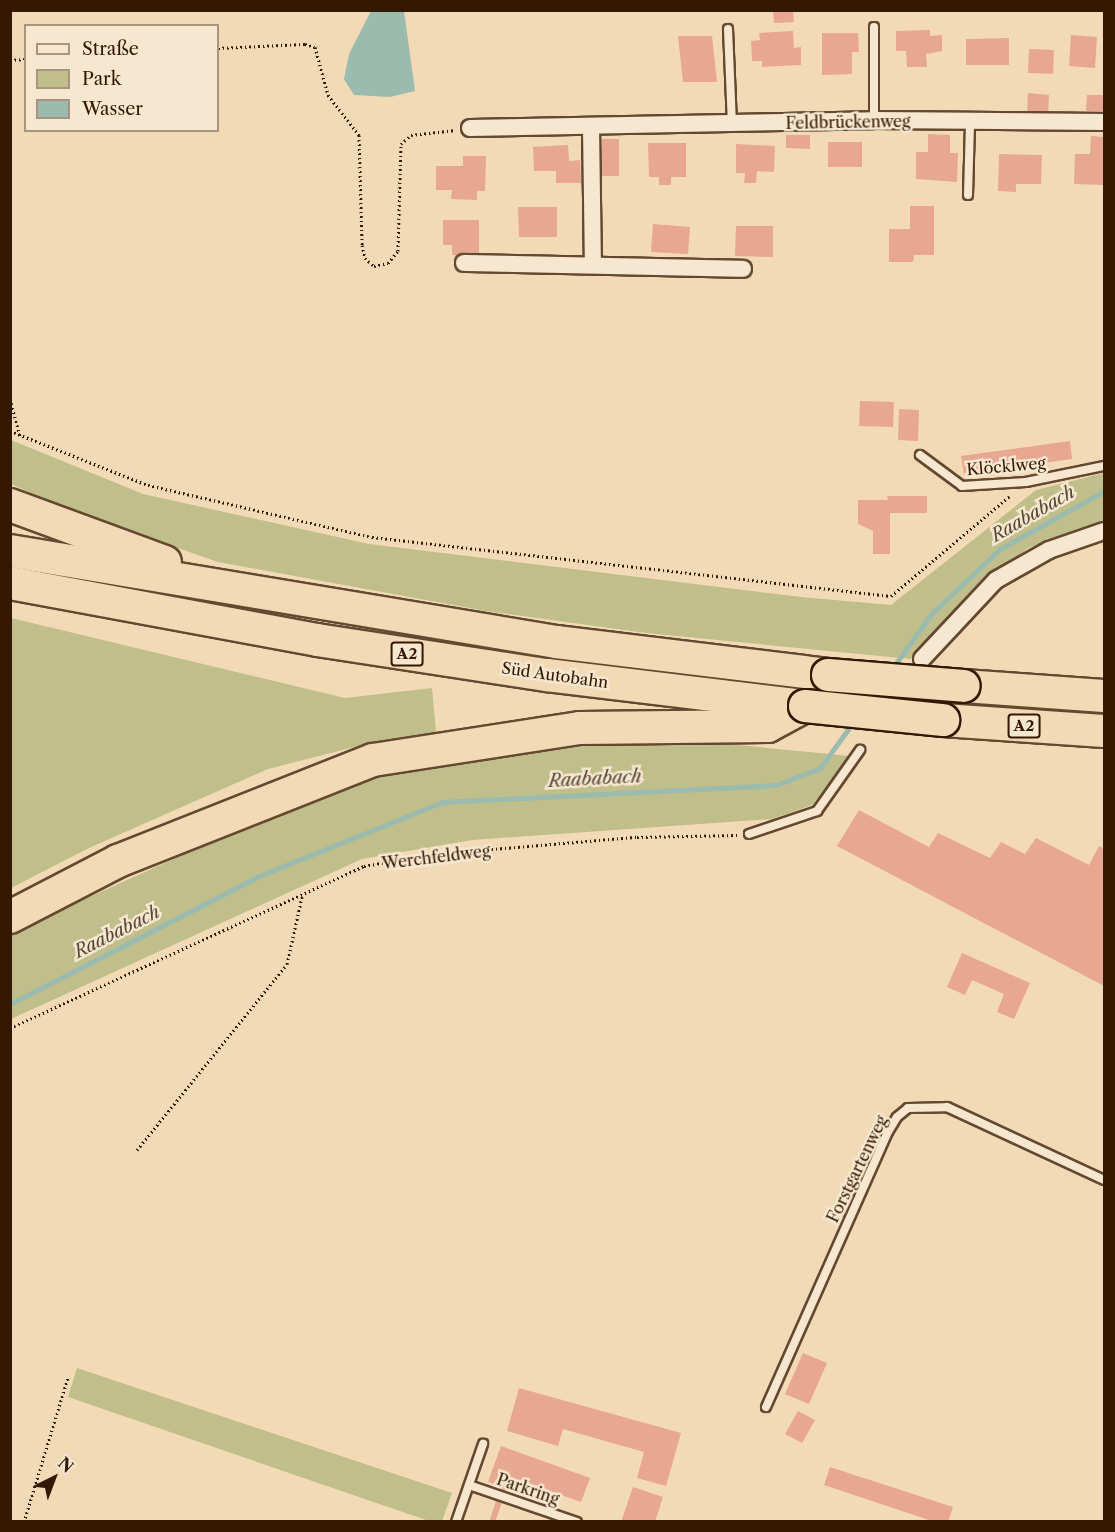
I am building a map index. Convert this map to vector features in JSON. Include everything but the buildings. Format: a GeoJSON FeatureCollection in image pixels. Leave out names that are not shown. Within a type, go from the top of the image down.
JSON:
{"type":"FeatureCollection","features":[{"type":"Feature","properties":{"kind":"highway"},"geometry":{"type":"LineString","coordinates":[[10,505],[241,590]]}},
{"type":"Feature","properties":{"kind":"highway","name":"Süd Autobahn"},"geometry":{"type":"LineString","coordinates":[[10,551],[556,642],[828,675],[1104,696]]}},
{"type":"Feature","properties":{"kind":"highway","name":"Süd Autobahn"},"geometry":{"type":"LineString","coordinates":[[10,582],[317,640],[547,675],[805,706],[943,720],[1104,732]]}},
{"type":"Feature","properties":{"kind":"highway"},"geometry":{"type":"LineString","coordinates":[[10,917],[118,861],[373,760],[580,728],[768,726],[805,706]]}},
{"type":"Feature","properties":{"kind":"street","name":"Feldbrückenweg"},"geometry":{"type":"LineString","coordinates":[[470,128],[874,120],[1104,122]]}},
{"type":"Feature","properties":{"kind":"street"},"geometry":{"type":"LineString","coordinates":[[591,127],[593,265]]}},
{"type":"Feature","properties":{"kind":"street"},"geometry":{"type":"LineString","coordinates":[[464,263],[743,269]]}},
{"type":"Feature","properties":{"kind":"street"},"geometry":{"type":"LineString","coordinates":[[922,659],[996,580],[1049,550],[1104,531]]}},
{"type":"Feature","properties":{"kind":"lane"},"geometry":{"type":"LineString","coordinates":[[874,27],[874,120]]}},
{"type":"Feature","properties":{"kind":"lane"},"geometry":{"type":"LineString","coordinates":[[728,29],[732,123]]}},
{"type":"Feature","properties":{"kind":"lane"},"geometry":{"type":"LineString","coordinates":[[968,195],[970,122]]}},
{"type":"Feature","properties":{"kind":"lane","name":"Klöcklweg"},"geometry":{"type":"LineString","coordinates":[[920,455],[962,486],[1026,482],[1104,466]]}},
{"type":"Feature","properties":{"kind":"lane"},"geometry":{"type":"LineString","coordinates":[[749,834],[817,811],[860,750]]}},
{"type":"Feature","properties":{"kind":"lane","name":"Forstgartenweg"},"geometry":{"type":"LineString","coordinates":[[766,1407],[888,1132],[897,1117],[908,1108],[947,1107],[1104,1180]]}},
{"type":"Feature","properties":{"kind":"lane","name":"Parkring"},"geometry":{"type":"LineString","coordinates":[[456,1521],[483,1444]]}},
{"type":"Feature","properties":{"kind":"lane","name":"Parkring"},"geometry":{"type":"LineString","coordinates":[[469,1485],[577,1521]]}},
{"type":"Feature","properties":{"kind":"path"},"geometry":{"type":"LineString","coordinates":[[219,48],[305,44],[315,47],[328,95],[359,135],[362,245],[365,258],[374,266],[388,263],[398,251],[401,144],[411,135],[470,128]]}},
{"type":"Feature","properties":{"kind":"path"},"geometry":{"type":"LineString","coordinates":[[10,399],[20,437]]}},
{"type":"Feature","properties":{"kind":"path"},"geometry":{"type":"LineString","coordinates":[[10,431],[20,437],[148,485],[372,537],[891,597],[1026,482]]}},
{"type":"Feature","properties":{"kind":"path","name":"Werchfeldweg"},"geometry":{"type":"LineString","coordinates":[[10,1028],[302,897],[364,866],[433,854],[637,837],[749,834]]}},
{"type":"Feature","properties":{"kind":"path"},"geometry":{"type":"LineString","coordinates":[[137,1150],[287,964],[302,897]]}},
{"type":"Feature","properties":{"kind":"path"},"geometry":{"type":"LineString","coordinates":[[24,1521],[68,1377]]}},
{"type":"Feature","properties":{"kind":"green space"},"geometry":{"type":"Polygon","coordinates":[[[11,440],[143,494],[369,544],[801,597],[891,605],[1036,490],[1104,473],[1104,524],[1028,548],[973,592],[911,659],[646,633],[486,611],[218,562],[75,512],[11,484],[11,440]]]}},
{"type":"Feature","properties":{"kind":"green space"},"geometry":{"type":"Polygon","coordinates":[[[11,618],[345,698],[432,688],[436,732],[362,745],[268,769],[89,848],[11,888],[11,618]]]}},
{"type":"Feature","properties":{"kind":"green space"},"geometry":{"type":"Polygon","coordinates":[[[613,737],[686,740],[850,756],[812,805],[772,819],[472,840],[362,859],[11,1019],[10,933],[322,792],[414,768],[613,737]]]}},
{"type":"Feature","properties":{"kind":"green space"},"geometry":{"type":"Polygon","coordinates":[[[77,1368],[452,1493],[442,1521],[429,1521],[68,1397],[77,1368]]]}},
{"type":"Feature","properties":{"kind":"water"},"geometry":{"type":"Polygon","coordinates":[[[371,11],[404,11],[415,91],[390,97],[354,95],[344,79],[349,54],[371,11]]]}},
{"type":"Feature","properties":{"kind":"waterway","name":"Raababach"},"geometry":{"type":"LineString","coordinates":[[891,670],[932,613],[1000,549],[1104,491]]}},
{"type":"Feature","properties":{"kind":"waterway","name":"Raababach"},"geometry":{"type":"LineString","coordinates":[[10,1004],[259,876],[442,802],[776,785],[820,768],[854,721]]}}]}
